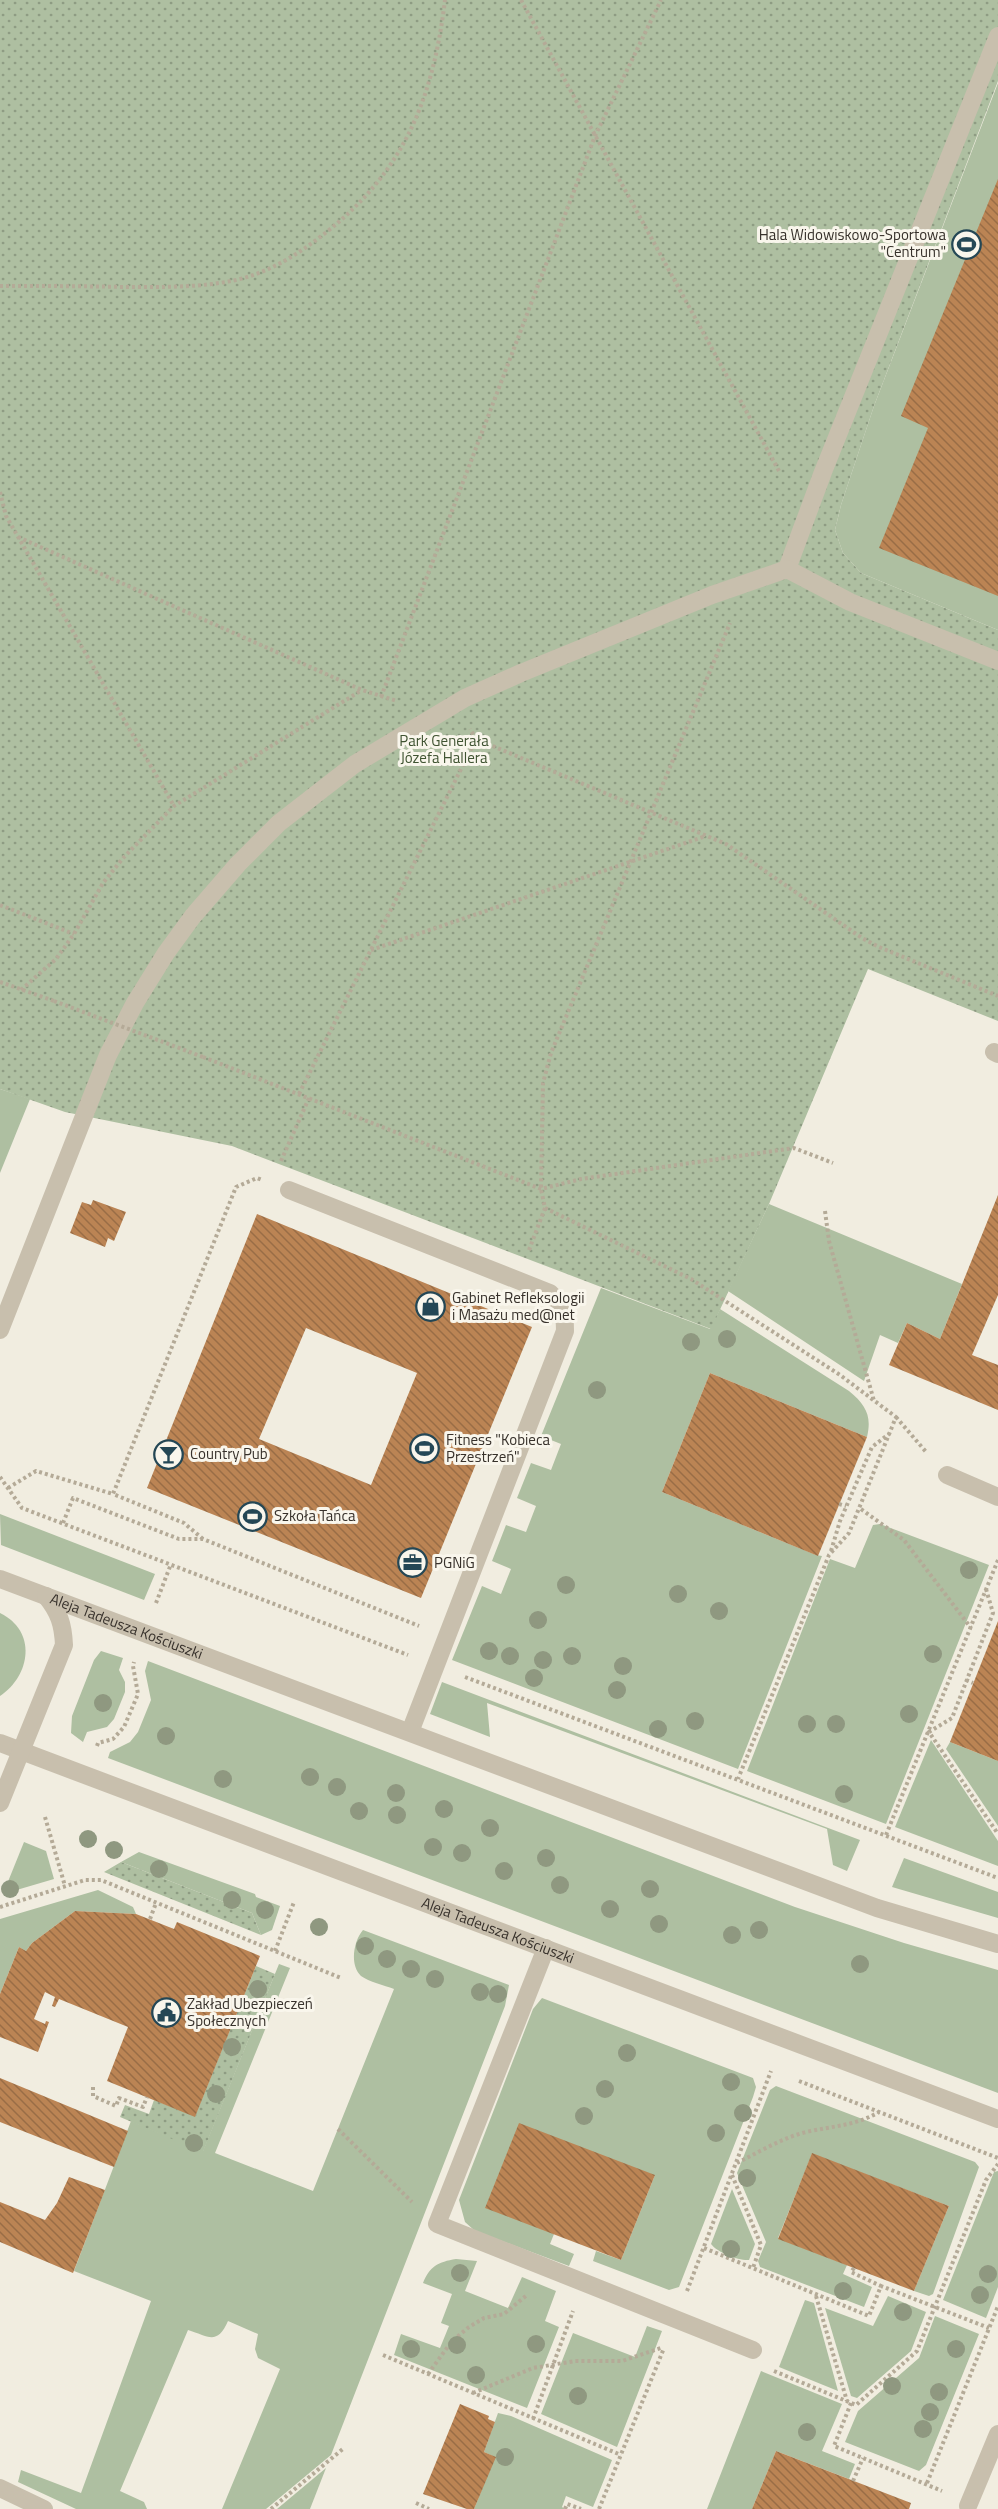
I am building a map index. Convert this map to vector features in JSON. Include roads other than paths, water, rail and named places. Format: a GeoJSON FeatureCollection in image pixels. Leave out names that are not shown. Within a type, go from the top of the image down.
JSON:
{"type":"FeatureCollection","features":[{"type":"Feature","properties":{"kind":"street"},"geometry":{"type":"LineString","coordinates":[[787,569],[823,472],[998,36]]}},
{"type":"Feature","properties":{"kind":"street"},"geometry":{"type":"LineString","coordinates":[[0,1330],[108,1055],[135,1003],[166,953],[193,916],[279,822],[356,764],[455,704],[521,673],[712,595],[787,569],[850,602],[998,662]]}},
{"type":"Feature","properties":{"kind":"street"},"geometry":{"type":"LineString","coordinates":[[289,1190],[550,1293],[561,1303],[565,1317],[565,1331],[410,1732]]}},
{"type":"Feature","properties":{"kind":"street"},"geometry":{"type":"LineString","coordinates":[[947,1475],[998,1497]]}},
{"type":"Feature","properties":{"kind":"street","name":"Aleja Tadeusza Kościuszki"},"geometry":{"type":"LineString","coordinates":[[0,1578],[877,1908],[998,1944]]}},
{"type":"Feature","properties":{"kind":"street"},"geometry":{"type":"LineString","coordinates":[[0,1803],[64,1646],[63,1627],[58,1610],[46,1596]]}},
{"type":"Feature","properties":{"kind":"street","name":"Aleja Tadeusza Kościuszki"},"geometry":{"type":"LineString","coordinates":[[0,1743],[998,2119]]}},
{"type":"Feature","properties":{"kind":"street"},"geometry":{"type":"LineString","coordinates":[[546,1948],[437,2224],[753,2350]]}},
{"type":"Feature","properties":{"kind":"street"},"geometry":{"type":"LineString","coordinates":[[968,2506],[998,2434]]}},
{"type":"Feature","properties":{"kind":"street"},"geometry":{"type":"LineString","coordinates":[[0,2488],[44,2509]]}},
{"type":"Feature","properties":{"kind":"place","name":"Hala Widowiskowo-Sportowa \"Centrum\""},"geometry":{"type":"Point","coordinates":[967,244]}},
{"type":"Feature","properties":{"kind":"place","name":"Gabinet Refleksologii i Masażu med@net"},"geometry":{"type":"Point","coordinates":[431,1307]}},
{"type":"Feature","properties":{"kind":"place","name":"Fitness \"Kobieca Przestrzeń\""},"geometry":{"type":"Point","coordinates":[425,1449]}},
{"type":"Feature","properties":{"kind":"place","name":"Country Pub"},"geometry":{"type":"Point","coordinates":[169,1454]}},
{"type":"Feature","properties":{"kind":"place","name":"Szkoła Tańca"},"geometry":{"type":"Point","coordinates":[253,1516]}},
{"type":"Feature","properties":{"kind":"place","name":"PGNiG"},"geometry":{"type":"Point","coordinates":[413,1563]}},
{"type":"Feature","properties":{"kind":"place","name":"Zakład Ubezpieczeń Społecznych"},"geometry":{"type":"Point","coordinates":[166,2013]}},
{"type":"Feature","properties":{"kind":"park label","name":"Park Generała Józefa Hallera"},"geometry":{"type":"Point","coordinates":[444,750]}}]}
